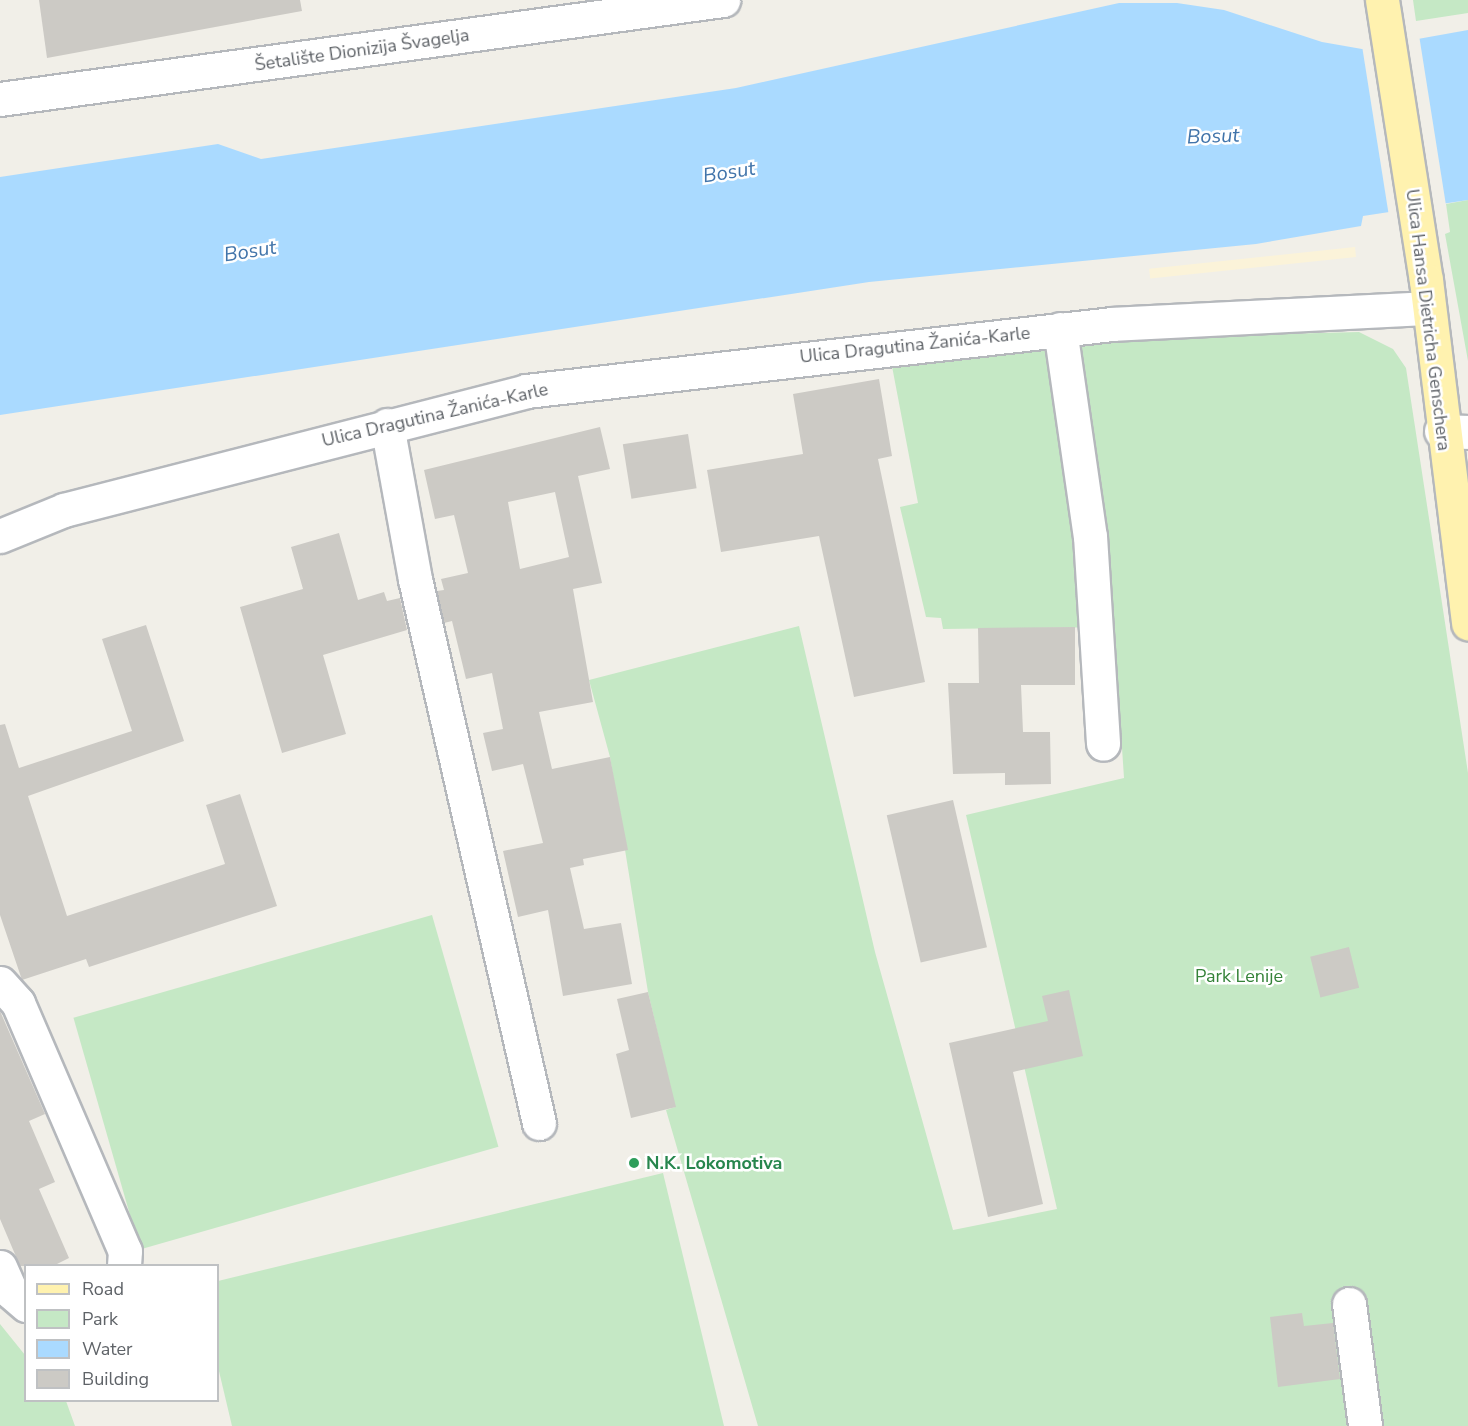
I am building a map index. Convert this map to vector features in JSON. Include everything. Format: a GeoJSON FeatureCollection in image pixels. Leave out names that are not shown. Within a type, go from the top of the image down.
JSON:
{"type":"FeatureCollection","features":[{"type":"Feature","properties":{"kind":"main road","name":"Ulica Hansa Dietricha Genschera"},"geometry":{"type":"LineString","coordinates":[[1383,9],[1429,308],[1455,432],[1468,623]]}},
{"type":"Feature","properties":{"kind":"street","name":"Šetalište Dionizija Švagelja"},"geometry":{"type":"LineString","coordinates":[[0,99],[723,0]]}},
{"type":"Feature","properties":{"kind":"street","name":"Ulica Dragutina Žanića-Karle"},"geometry":{"type":"LineString","coordinates":[[0,536],[64,510],[526,391],[1060,329],[1429,308]]}},
{"type":"Feature","properties":{"kind":"street"},"geometry":{"type":"LineString","coordinates":[[1060,329],[1090,536],[1103,744]]}},
{"type":"Feature","properties":{"kind":"street"},"geometry":{"type":"LineString","coordinates":[[387,425],[415,579],[538,1123]]}},
{"type":"Feature","properties":{"kind":"street"},"geometry":{"type":"LineString","coordinates":[[6,999],[125,1251],[124,1264]]}},
{"type":"Feature","properties":{"kind":"street"},"geometry":{"type":"LineString","coordinates":[[0,1267],[11,1292],[24,1303]]}},
{"type":"Feature","properties":{"kind":"street"},"geometry":{"type":"LineString","coordinates":[[1349,1304],[1365,1426]]}},
{"type":"Feature","properties":{"kind":"green space"},"geometry":{"type":"Polygon","coordinates":[[[1413,0],[1468,0],[1468,13],[1416,21],[1413,0]]]}},
{"type":"Feature","properties":{"kind":"green space"},"geometry":{"type":"Polygon","coordinates":[[[1468,200],[1468,361],[1445,234],[1450,232],[1446,204],[1468,200]]]}},
{"type":"Feature","properties":{"kind":"green space","name":"Park Lenije"},"geometry":{"type":"Polygon","coordinates":[[[1359,332],[1393,349],[1406,368],[1468,773],[1468,1426],[758,1426],[666,1110],[675,1107],[648,992],[610,757],[589,680],[799,626],[875,952],[953,1230],[1057,1209],[966,815],[1124,778],[1114,627],[943,629],[941,618],[926,617],[900,507],[918,503],[891,361],[1096,339],[1359,332]]]}},
{"type":"Feature","properties":{"kind":"green space"},"geometry":{"type":"Polygon","coordinates":[[[432,915],[498,1147],[140,1249],[73,1018],[432,915]]]}},
{"type":"Feature","properties":{"kind":"green space"},"geometry":{"type":"Polygon","coordinates":[[[663,1173],[724,1426],[232,1426],[219,1371],[219,1281],[663,1173]]]}},
{"type":"Feature","properties":{"kind":"green space"},"geometry":{"type":"Polygon","coordinates":[[[0,1324],[24,1354],[24,1402],[66,1402],[75,1426],[0,1426],[0,1324]]]}},
{"type":"Feature","properties":{"kind":"sand"},"geometry":{"type":"Polygon","coordinates":[[[1355,247],[1356,257],[1150,279],[1149,269],[1355,247]]]}},
{"type":"Feature","properties":{"kind":"water","name":"Bosut"},"geometry":{"type":"Polygon","coordinates":[[[1119,3],[1177,3],[1224,10],[1322,42],[1362,49],[1468,30],[1468,200],[1363,216],[1361,226],[1256,244],[869,282],[0,415],[0,177],[218,144],[261,159],[736,88],[1119,3]]]}},
{"type":"Feature","properties":{"kind":"pier"},"geometry":{"type":"Polygon","coordinates":[[[1419,35],[1446,207],[1389,216],[1362,44],[1419,35]]]}},
{"type":"Feature","properties":{"kind":"building"},"geometry":{"type":"Polygon","coordinates":[[[39,0],[300,0],[302,11],[47,58],[39,0]]]}},
{"type":"Feature","properties":{"kind":"building"},"geometry":{"type":"Polygon","coordinates":[[[879,379],[892,456],[878,459],[925,682],[854,697],[819,536],[721,552],[707,470],[803,454],[793,394],[879,379]]]}},
{"type":"Feature","properties":{"kind":"building"},"geometry":{"type":"Polygon","coordinates":[[[600,427],[610,469],[578,476],[602,583],[573,589],[593,702],[539,712],[552,769],[610,757],[628,850],[583,859],[584,865],[570,868],[584,929],[621,923],[632,984],[563,996],[548,910],[518,917],[503,851],[543,843],[523,764],[492,771],[483,733],[503,729],[492,673],[466,679],[452,621],[444,623],[437,591],[444,590],[441,579],[468,573],[454,515],[435,519],[424,470],[600,427]],[[555,492],[508,502],[520,569],[569,557],[555,492]]]}},
{"type":"Feature","properties":{"kind":"building"},"geometry":{"type":"Polygon","coordinates":[[[688,434],[697,488],[631,499],[623,444],[688,434]]]}},
{"type":"Feature","properties":{"kind":"building"},"geometry":{"type":"Polygon","coordinates":[[[339,533],[358,600],[384,592],[387,601],[400,598],[407,630],[323,655],[346,734],[282,753],[240,607],[303,589],[291,547],[339,533]]]}},
{"type":"Feature","properties":{"kind":"building"},"geometry":{"type":"Polygon","coordinates":[[[146,625],[184,741],[28,796],[67,916],[225,864],[206,805],[240,794],[277,906],[89,967],[86,959],[22,980],[0,915],[0,725],[5,724],[19,768],[132,731],[102,639],[146,625]]]}},
{"type":"Feature","properties":{"kind":"building"},"geometry":{"type":"Polygon","coordinates":[[[1075,627],[1075,685],[1021,685],[1023,732],[1050,732],[1051,784],[1005,785],[1005,773],[953,774],[948,683],[979,683],[978,628],[1075,627]]]}},
{"type":"Feature","properties":{"kind":"building"},"geometry":{"type":"Polygon","coordinates":[[[953,800],[987,947],[921,962],[887,815],[953,800]]]}},
{"type":"Feature","properties":{"kind":"building"},"geometry":{"type":"Polygon","coordinates":[[[1349,947],[1359,988],[1320,997],[1310,957],[1349,947]]]}},
{"type":"Feature","properties":{"kind":"building"},"geometry":{"type":"Polygon","coordinates":[[[1069,990],[1083,1056],[1013,1072],[1043,1204],[988,1217],[949,1043],[1048,1021],[1042,996],[1069,990]]]}},
{"type":"Feature","properties":{"kind":"building"},"geometry":{"type":"Polygon","coordinates":[[[648,992],[676,1107],[631,1118],[616,1054],[629,1050],[617,999],[648,992]]]}},
{"type":"Feature","properties":{"kind":"building"},"geometry":{"type":"Polygon","coordinates":[[[0,1011],[45,1114],[29,1121],[55,1182],[39,1189],[69,1258],[57,1264],[20,1266],[0,1219],[0,1011]]]}},
{"type":"Feature","properties":{"kind":"building"},"geometry":{"type":"Polygon","coordinates":[[[1302,1313],[1304,1326],[1333,1323],[1340,1379],[1278,1387],[1270,1317],[1302,1313]]]}},
{"type":"Feature","properties":{"kind":"place","name":"N.K. Lokomotiva"},"geometry":{"type":"Point","coordinates":[634,1163]}}]}
